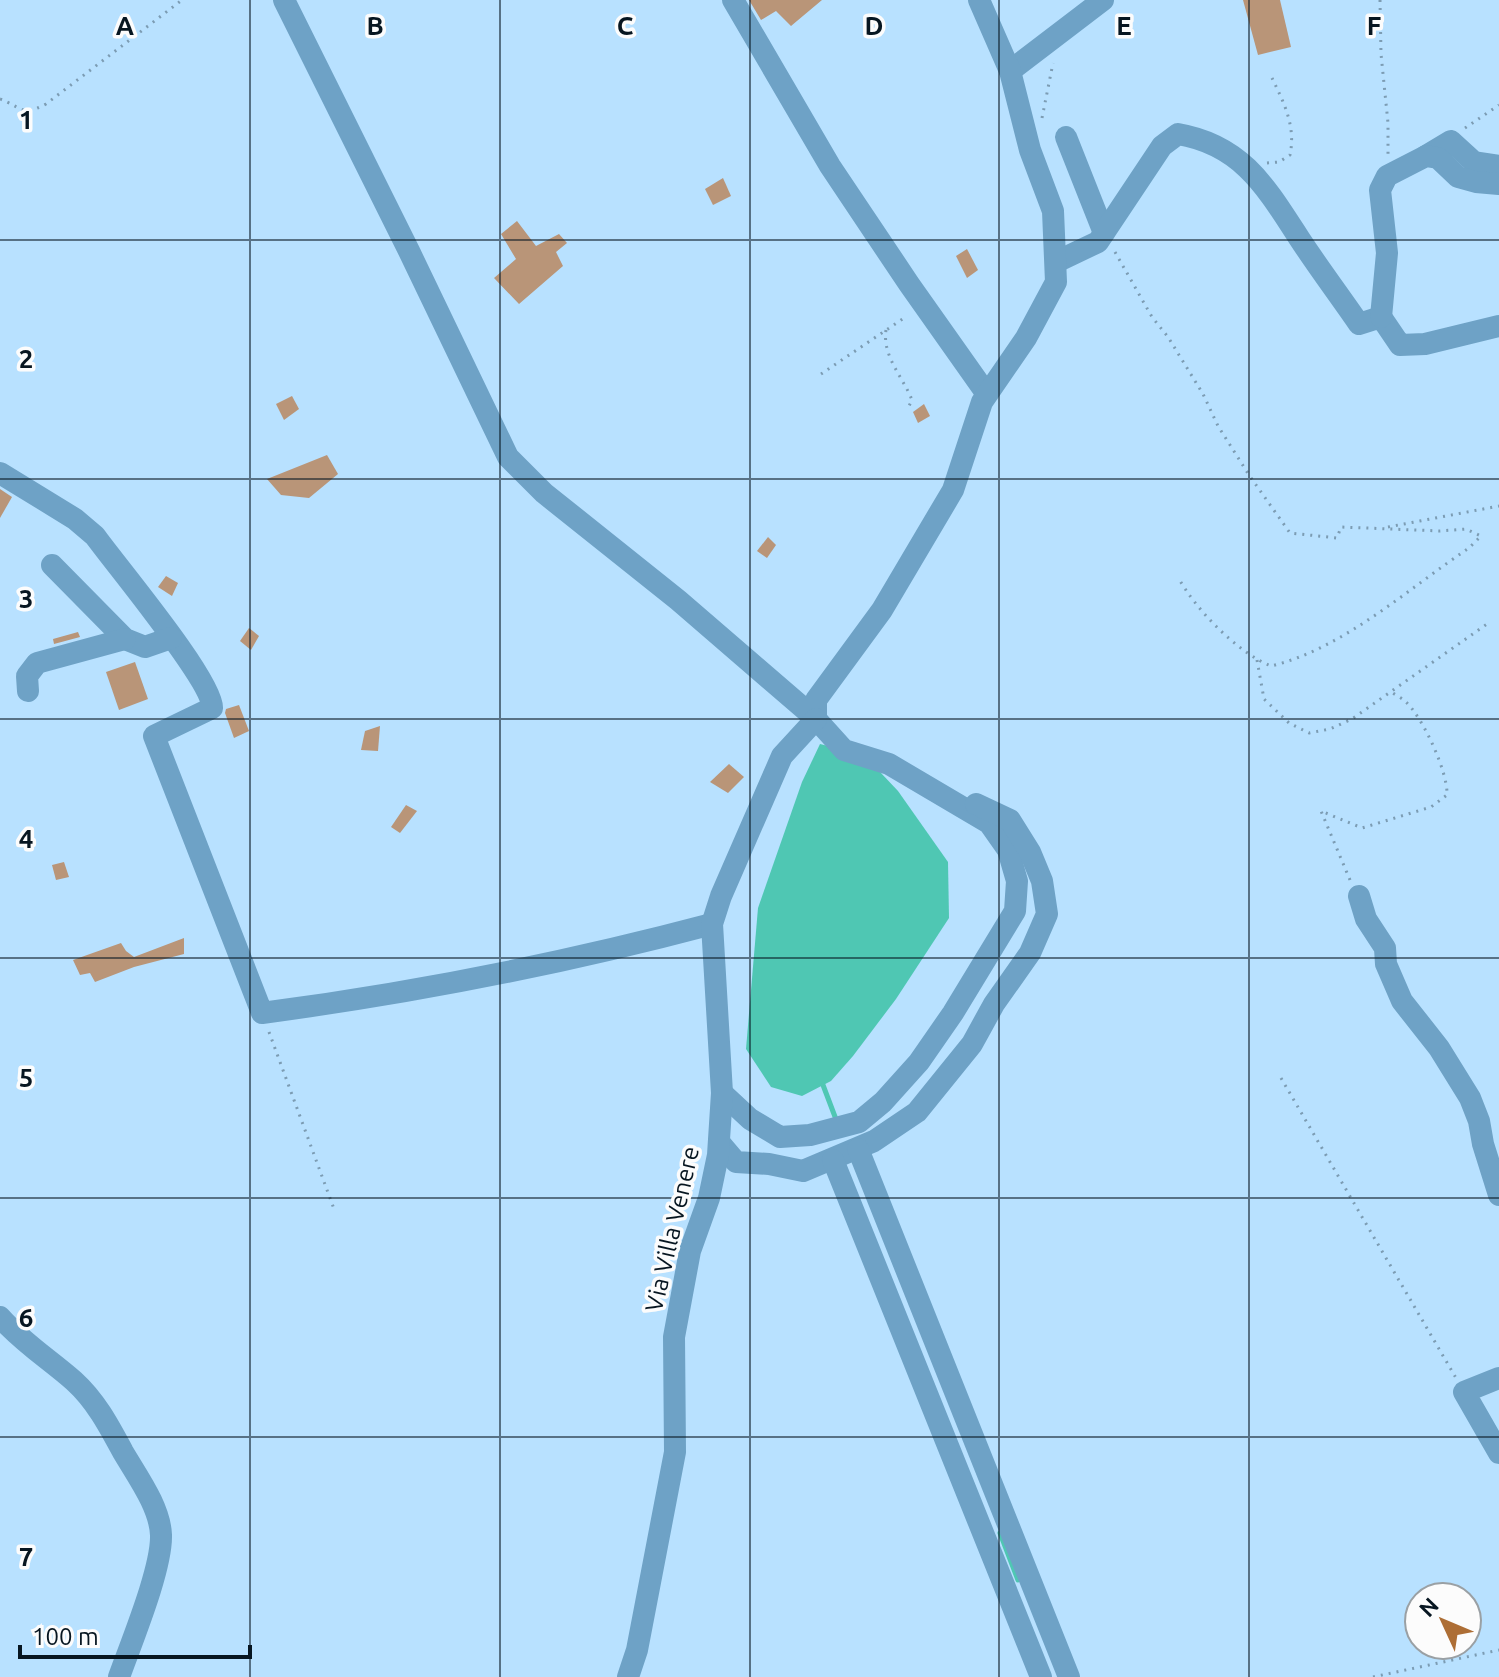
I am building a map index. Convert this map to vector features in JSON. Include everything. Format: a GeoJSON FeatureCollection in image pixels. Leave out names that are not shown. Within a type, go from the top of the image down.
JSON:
{"type":"FeatureCollection","features":[{"type":"Feature","properties":{"kind":"street"},"geometry":{"type":"LineString","coordinates":[[284,0],[508,457],[544,493],[678,600],[816,719],[844,750],[889,764],[989,823],[1008,850],[1017,881],[1015,911],[953,1013],[919,1062],[883,1102],[859,1122],[810,1135],[780,1137],[750,1119],[722,1093]]}},
{"type":"Feature","properties":{"kind":"street"},"geometry":{"type":"LineString","coordinates":[[733,0],[830,166],[986,393]]}},
{"type":"Feature","properties":{"kind":"street"},"geometry":{"type":"LineString","coordinates":[[816,719],[816,700],[882,610],[953,490],[986,393],[1026,338],[1056,282],[1053,211],[1030,150],[1010,71],[979,0]]}},
{"type":"Feature","properties":{"kind":"street"},"geometry":{"type":"LineString","coordinates":[[1010,71],[1103,0]]}},
{"type":"Feature","properties":{"kind":"street"},"geometry":{"type":"LineString","coordinates":[[1056,262],[1101,238],[1162,146],[1178,134],[1216,145],[1248,166],[1359,324],[1381,317]]}},
{"type":"Feature","properties":{"kind":"street"},"geometry":{"type":"LineString","coordinates":[[1066,137],[1101,238]]}},
{"type":"Feature","properties":{"kind":"street"},"geometry":{"type":"LineString","coordinates":[[1499,166],[1474,162],[1451,141],[1387,176],[1380,190],[1387,253],[1381,317],[1400,345],[1425,344],[1499,326]]}},
{"type":"Feature","properties":{"kind":"street"},"geometry":{"type":"LineString","coordinates":[[1426,156],[1438,158],[1458,177],[1499,184]]}},
{"type":"Feature","properties":{"kind":"street"},"geometry":{"type":"LineString","coordinates":[[0,473],[75,519],[95,536],[213,699],[212,708],[154,736],[262,1013],[338,1003],[511,970],[712,924]]}},
{"type":"Feature","properties":{"kind":"street"},"geometry":{"type":"LineString","coordinates":[[52,565],[125,639],[145,647],[171,638]]}},
{"type":"Feature","properties":{"kind":"street"},"geometry":{"type":"LineString","coordinates":[[28,691],[27,676],[37,663],[125,639]]}},
{"type":"Feature","properties":{"kind":"street","name":"Via Villa Venere"},"geometry":{"type":"LineString","coordinates":[[628,1677],[637,1650],[675,1452],[674,1337],[690,1251],[709,1198],[719,1142],[722,1093],[712,924],[721,896],[782,756],[816,719]]}},
{"type":"Feature","properties":{"kind":"street"},"geometry":{"type":"LineString","coordinates":[[719,1142],[736,1162],[769,1164],[803,1171],[847,1153],[901,1125],[935,1092],[972,1044],[994,1004],[1030,953],[1047,914],[1042,881],[1030,852],[1010,820],[922,783]]}},
{"type":"Feature","properties":{"kind":"street"},"geometry":{"type":"LineString","coordinates":[[1359,896],[1366,919],[1385,948],[1386,964],[1402,1001],[1439,1048],[1470,1098],[1499,1195]]}},
{"type":"Feature","properties":{"kind":"street"},"geometry":{"type":"LineString","coordinates":[[847,1153],[1041,1677]]}},
{"type":"Feature","properties":{"kind":"street"},"geometry":{"type":"LineString","coordinates":[[847,1153],[1069,1677]]}},
{"type":"Feature","properties":{"kind":"street"},"geometry":{"type":"LineString","coordinates":[[0,1317],[40,1356],[74,1381],[98,1407],[145,1490],[158,1521],[161,1536],[157,1558],[119,1677]]}},
{"type":"Feature","properties":{"kind":"street"},"geometry":{"type":"LineString","coordinates":[[1499,1378],[1464,1392],[1499,1453]]}},
{"type":"Feature","properties":{"kind":"path"},"geometry":{"type":"LineString","coordinates":[[0,99],[19,110],[32,111],[46,104],[182,0]]}},
{"type":"Feature","properties":{"kind":"path"},"geometry":{"type":"LineString","coordinates":[[1380,0],[1381,54],[1388,123],[1387,176]]}},
{"type":"Feature","properties":{"kind":"path"},"geometry":{"type":"LineString","coordinates":[[1041,121],[1053,63]]}},
{"type":"Feature","properties":{"kind":"path"},"geometry":{"type":"LineString","coordinates":[[1248,166],[1279,162],[1290,155],[1293,140],[1291,125],[1272,78]]}},
{"type":"Feature","properties":{"kind":"path"},"geometry":{"type":"LineString","coordinates":[[1451,141],[1499,105]]}},
{"type":"Feature","properties":{"kind":"path"},"geometry":{"type":"LineString","coordinates":[[1101,238],[1114,249],[1152,317],[1203,394],[1218,426],[1290,533],[1337,538],[1341,527],[1440,531],[1466,529],[1481,536],[1469,548],[1377,613],[1331,641],[1271,666],[1257,660],[1205,614],[1189,597],[1178,577]]}},
{"type":"Feature","properties":{"kind":"path"},"geometry":{"type":"LineString","coordinates":[[821,374],[923,304]]}},
{"type":"Feature","properties":{"kind":"path"},"geometry":{"type":"LineString","coordinates":[[886,330],[884,341],[887,351],[912,400],[907,410]]}},
{"type":"Feature","properties":{"kind":"path"},"geometry":{"type":"LineString","coordinates":[[1384,528],[1499,506]]}},
{"type":"Feature","properties":{"kind":"path"},"geometry":{"type":"LineString","coordinates":[[1257,660],[1264,699],[1289,723],[1309,733],[1330,729],[1352,719],[1487,624]]}},
{"type":"Feature","properties":{"kind":"path"},"geometry":{"type":"LineString","coordinates":[[1359,896],[1321,811],[1362,828],[1431,807],[1447,795],[1444,771],[1417,717],[1407,703],[1390,691]]}},
{"type":"Feature","properties":{"kind":"path"},"geometry":{"type":"LineString","coordinates":[[262,1013],[334,1209]]}},
{"type":"Feature","properties":{"kind":"path"},"geometry":{"type":"LineString","coordinates":[[1281,1078],[1464,1392]]}},
{"type":"Feature","properties":{"kind":"path"},"geometry":{"type":"LineString","coordinates":[[1373,1677],[1499,1650]]}},
{"type":"Feature","properties":{"kind":"shaded area"},"geometry":{"type":"Polygon","coordinates":[[[820,744],[864,755],[898,791],[948,862],[949,918],[896,999],[853,1056],[831,1081],[802,1096],[771,1087],[746,1049],[758,908],[802,782],[820,744]]]}},
{"type":"Feature","properties":{"kind":"building"},"geometry":{"type":"Polygon","coordinates":[[[749,0],[822,0],[791,26],[776,11],[761,20],[749,0]]]}},
{"type":"Feature","properties":{"kind":"building"},"geometry":{"type":"Polygon","coordinates":[[[1243,0],[1280,0],[1291,47],[1258,55],[1243,0]]]}},
{"type":"Feature","properties":{"kind":"building"},"geometry":{"type":"Polygon","coordinates":[[[723,178],[731,196],[713,205],[705,189],[723,178]]]}},
{"type":"Feature","properties":{"kind":"building"},"geometry":{"type":"Polygon","coordinates":[[[517,221],[536,246],[559,234],[567,243],[556,252],[563,266],[519,304],[494,278],[516,259],[501,234],[517,221]]]}},
{"type":"Feature","properties":{"kind":"building"},"geometry":{"type":"Polygon","coordinates":[[[967,249],[978,270],[967,278],[956,256],[967,249]]]}},
{"type":"Feature","properties":{"kind":"building"},"geometry":{"type":"Polygon","coordinates":[[[292,396],[299,409],[284,420],[276,404],[292,396]]]}},
{"type":"Feature","properties":{"kind":"building"},"geometry":{"type":"Polygon","coordinates":[[[924,404],[930,416],[918,423],[913,412],[924,404]]]}},
{"type":"Feature","properties":{"kind":"building"},"geometry":{"type":"Polygon","coordinates":[[[327,455],[338,474],[309,498],[281,495],[267,479],[327,455]]]}},
{"type":"Feature","properties":{"kind":"building"},"geometry":{"type":"Polygon","coordinates":[[[0,489],[12,497],[0,518],[0,489]]]}},
{"type":"Feature","properties":{"kind":"building"},"geometry":{"type":"Polygon","coordinates":[[[768,537],[776,545],[767,558],[757,551],[768,537]]]}},
{"type":"Feature","properties":{"kind":"building"},"geometry":{"type":"Polygon","coordinates":[[[166,576],[178,583],[172,596],[158,587],[166,576]]]}},
{"type":"Feature","properties":{"kind":"building"},"geometry":{"type":"Polygon","coordinates":[[[249,628],[259,636],[251,650],[240,641],[249,628]]]}},
{"type":"Feature","properties":{"kind":"building"},"geometry":{"type":"Polygon","coordinates":[[[78,632],[80,637],[54,644],[53,639],[78,632]]]}},
{"type":"Feature","properties":{"kind":"building"},"geometry":{"type":"Polygon","coordinates":[[[135,662],[148,699],[119,710],[106,672],[135,662]]]}},
{"type":"Feature","properties":{"kind":"building"},"geometry":{"type":"Polygon","coordinates":[[[239,705],[249,731],[234,738],[225,713],[226,709],[239,705]]]}},
{"type":"Feature","properties":{"kind":"building"},"geometry":{"type":"Polygon","coordinates":[[[380,726],[378,751],[361,750],[365,731],[380,726]]]}},
{"type":"Feature","properties":{"kind":"building"},"geometry":{"type":"Polygon","coordinates":[[[729,764],[744,777],[728,793],[710,782],[729,764]]]}},
{"type":"Feature","properties":{"kind":"building"},"geometry":{"type":"Polygon","coordinates":[[[406,805],[417,811],[400,833],[391,827],[406,805]]]}},
{"type":"Feature","properties":{"kind":"building"},"geometry":{"type":"Polygon","coordinates":[[[64,862],[69,877],[56,880],[52,865],[64,862]]]}},
{"type":"Feature","properties":{"kind":"building"},"geometry":{"type":"Polygon","coordinates":[[[184,938],[184,954],[134,967],[95,982],[90,973],[80,975],[73,960],[121,943],[134,957],[184,938]]]}},
{"type":"Feature","properties":{"kind":"waterway"},"geometry":{"type":"LineString","coordinates":[[823,1085],[837,1122]]}},
{"type":"Feature","properties":{"kind":"waterway"},"geometry":{"type":"LineString","coordinates":[[1000,1533],[1018,1580]]}}]}
